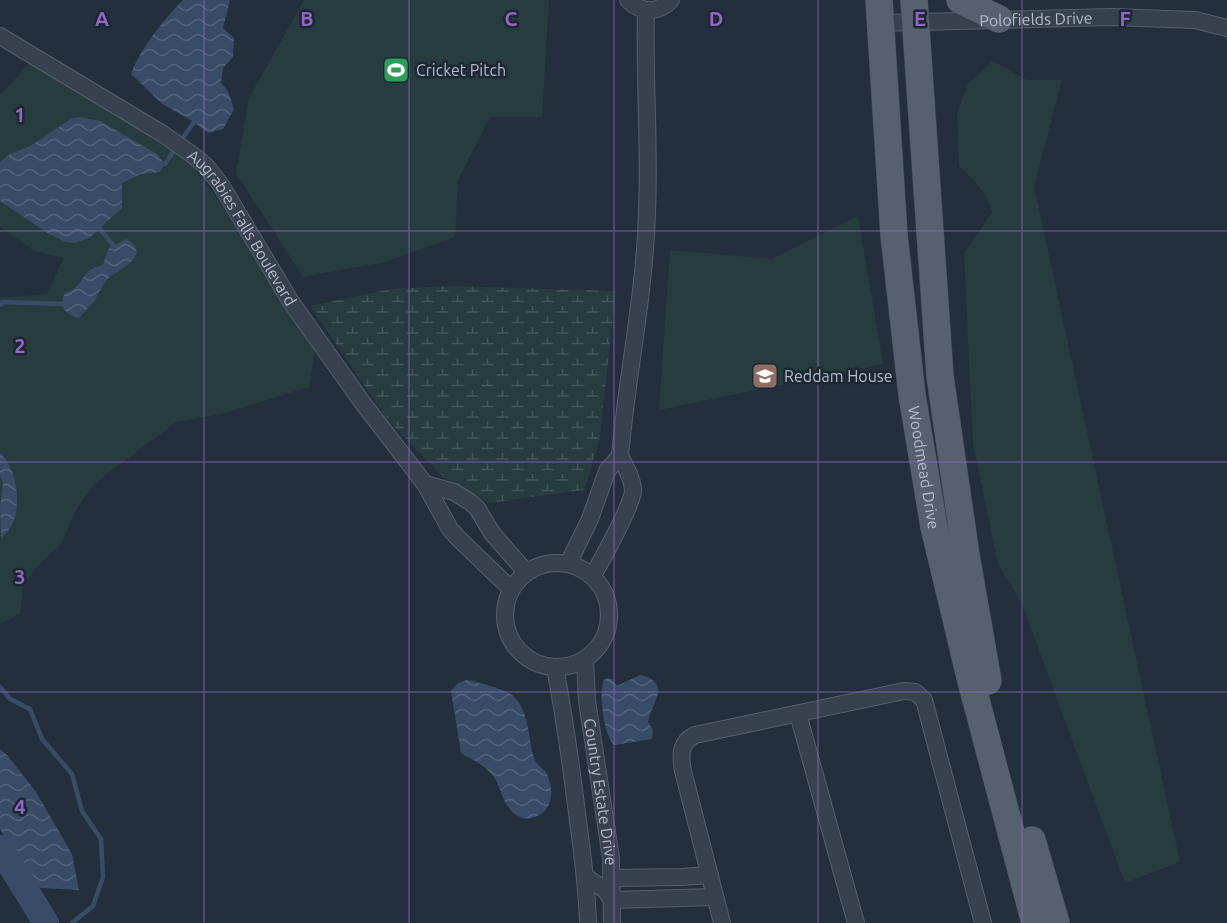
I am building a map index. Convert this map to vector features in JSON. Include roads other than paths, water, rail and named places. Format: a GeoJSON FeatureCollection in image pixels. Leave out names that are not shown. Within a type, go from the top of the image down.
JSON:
{"type":"FeatureCollection","features":[{"type":"Feature","properties":{"kind":"main road"},"geometry":{"type":"LineString","coordinates":[[960,0],[999,19]]}},
{"type":"Feature","properties":{"kind":"main road","name":"Woodmead Drive"},"geometry":{"type":"LineString","coordinates":[[880,11],[894,235],[912,395],[932,516],[971,681],[1035,923]]}},
{"type":"Feature","properties":{"kind":"main road","name":"Woodmead Drive"},"geometry":{"type":"LineString","coordinates":[[914,11],[932,233],[940,376],[966,555],[989,683],[1056,923]]}},
{"type":"Feature","properties":{"kind":"street"},"geometry":{"type":"LineString","coordinates":[[628,0],[646,11],[659,9],[671,0]]}},
{"type":"Feature","properties":{"kind":"street"},"geometry":{"type":"LineString","coordinates":[[593,575],[632,496],[632,487],[620,456],[641,295],[647,211],[646,11]]}},
{"type":"Feature","properties":{"kind":"street","name":"Polofields Drive"},"geometry":{"type":"LineString","coordinates":[[880,11],[914,11],[999,19],[1162,18],[1195,20],[1227,28]]}},
{"type":"Feature","properties":{"kind":"street","name":"Augrabies Falls Boulevard"},"geometry":{"type":"LineString","coordinates":[[0,36],[163,134],[195,156],[221,185],[291,302],[350,386],[425,484],[458,538],[511,588]]}},
{"type":"Feature","properties":{"kind":"street"},"geometry":{"type":"LineString","coordinates":[[568,564],[590,519],[607,471],[620,456]]}},
{"type":"Feature","properties":{"kind":"street"},"geometry":{"type":"LineString","coordinates":[[425,484],[454,492],[477,508],[492,533],[526,572]]}},
{"type":"Feature","properties":{"kind":"street"},"geometry":{"type":"LineString","coordinates":[[546,564],[568,564],[582,568],[593,575],[604,588],[610,603],[610,619],[606,635],[598,649],[585,659],[555,667],[534,662],[516,649],[506,630],[504,608],[511,588],[526,572],[546,564]]}},
{"type":"Feature","properties":{"kind":"street","name":"Country Estate Drive"},"geometry":{"type":"LineString","coordinates":[[585,659],[587,701],[611,858],[612,923]]}},
{"type":"Feature","properties":{"kind":"street","name":"Country Estate Drive"},"geometry":{"type":"LineString","coordinates":[[555,667],[565,720],[586,877],[588,914]]}},
{"type":"Feature","properties":{"kind":"street"},"geometry":{"type":"LineString","coordinates":[[722,923],[683,771],[682,746],[685,741],[695,735],[896,691],[910,691],[921,696],[983,923]]}},
{"type":"Feature","properties":{"kind":"street"},"geometry":{"type":"LineString","coordinates":[[798,714],[856,923]]}},
{"type":"Feature","properties":{"kind":"street"},"geometry":{"type":"LineString","coordinates":[[588,914],[599,898],[610,889],[710,874]]}},
{"type":"Feature","properties":{"kind":"street"},"geometry":{"type":"LineString","coordinates":[[586,877],[610,889],[715,897]]}},
{"type":"Feature","properties":{"kind":"water"},"geometry":{"type":"Polygon","coordinates":[[[183,0],[230,0],[223,28],[234,38],[233,57],[223,68],[221,83],[228,91],[234,109],[223,129],[208,133],[161,103],[131,74],[153,35],[183,0]]]}},
{"type":"Feature","properties":{"kind":"water"},"geometry":{"type":"Polygon","coordinates":[[[78,117],[100,121],[157,154],[165,164],[160,172],[141,174],[122,183],[122,208],[89,238],[75,243],[66,242],[49,234],[0,201],[0,162],[10,154],[30,146],[71,119],[78,117]]]}},
{"type":"Feature","properties":{"kind":"water"},"geometry":{"type":"Polygon","coordinates":[[[126,239],[134,245],[137,251],[131,262],[108,279],[95,300],[79,318],[65,311],[62,300],[65,293],[74,289],[88,271],[103,265],[108,249],[126,239]]]}},
{"type":"Feature","properties":{"kind":"water"},"geometry":{"type":"Polygon","coordinates":[[[0,453],[10,467],[17,494],[13,523],[1,539],[0,508],[3,483],[0,476],[0,453]]]}},
{"type":"Feature","properties":{"kind":"water"},"geometry":{"type":"Polygon","coordinates":[[[640,675],[650,678],[658,688],[648,722],[653,730],[652,739],[614,745],[607,733],[603,714],[602,686],[604,680],[612,679],[617,686],[640,675]]]}},
{"type":"Feature","properties":{"kind":"water"},"geometry":{"type":"Polygon","coordinates":[[[466,680],[505,691],[513,696],[523,710],[532,752],[535,760],[547,774],[550,786],[550,802],[544,812],[539,815],[526,818],[513,813],[491,773],[461,753],[451,691],[458,683],[466,680]]]}},
{"type":"Feature","properties":{"kind":"water"},"geometry":{"type":"Polygon","coordinates":[[[0,749],[36,792],[72,854],[79,890],[25,887],[13,852],[0,829],[0,749]]]}},
{"type":"Feature","properties":{"kind":"waterway"},"geometry":{"type":"LineString","coordinates":[[180,142],[194,122]]}},
{"type":"Feature","properties":{"kind":"waterway"},"geometry":{"type":"LineString","coordinates":[[165,164],[175,149]]}},
{"type":"Feature","properties":{"kind":"waterway"},"geometry":{"type":"LineString","coordinates":[[100,229],[113,245]]}},
{"type":"Feature","properties":{"kind":"waterway"},"geometry":{"type":"LineString","coordinates":[[0,305],[3,302],[64,304]]}},
{"type":"Feature","properties":{"kind":"waterway"},"geometry":{"type":"LineString","coordinates":[[0,687],[10,699],[30,709],[42,739],[72,774],[82,811],[101,839],[103,877],[93,906],[72,923]]}},
{"type":"Feature","properties":{"kind":"waterway"},"geometry":{"type":"LineString","coordinates":[[0,848],[46,923]]}},
{"type":"Feature","properties":{"kind":"place","name":"Cricket Pitch"},"geometry":{"type":"Point","coordinates":[396,70]}},
{"type":"Feature","properties":{"kind":"place","name":"Reddam House"},"geometry":{"type":"Point","coordinates":[765,376]}}]}
